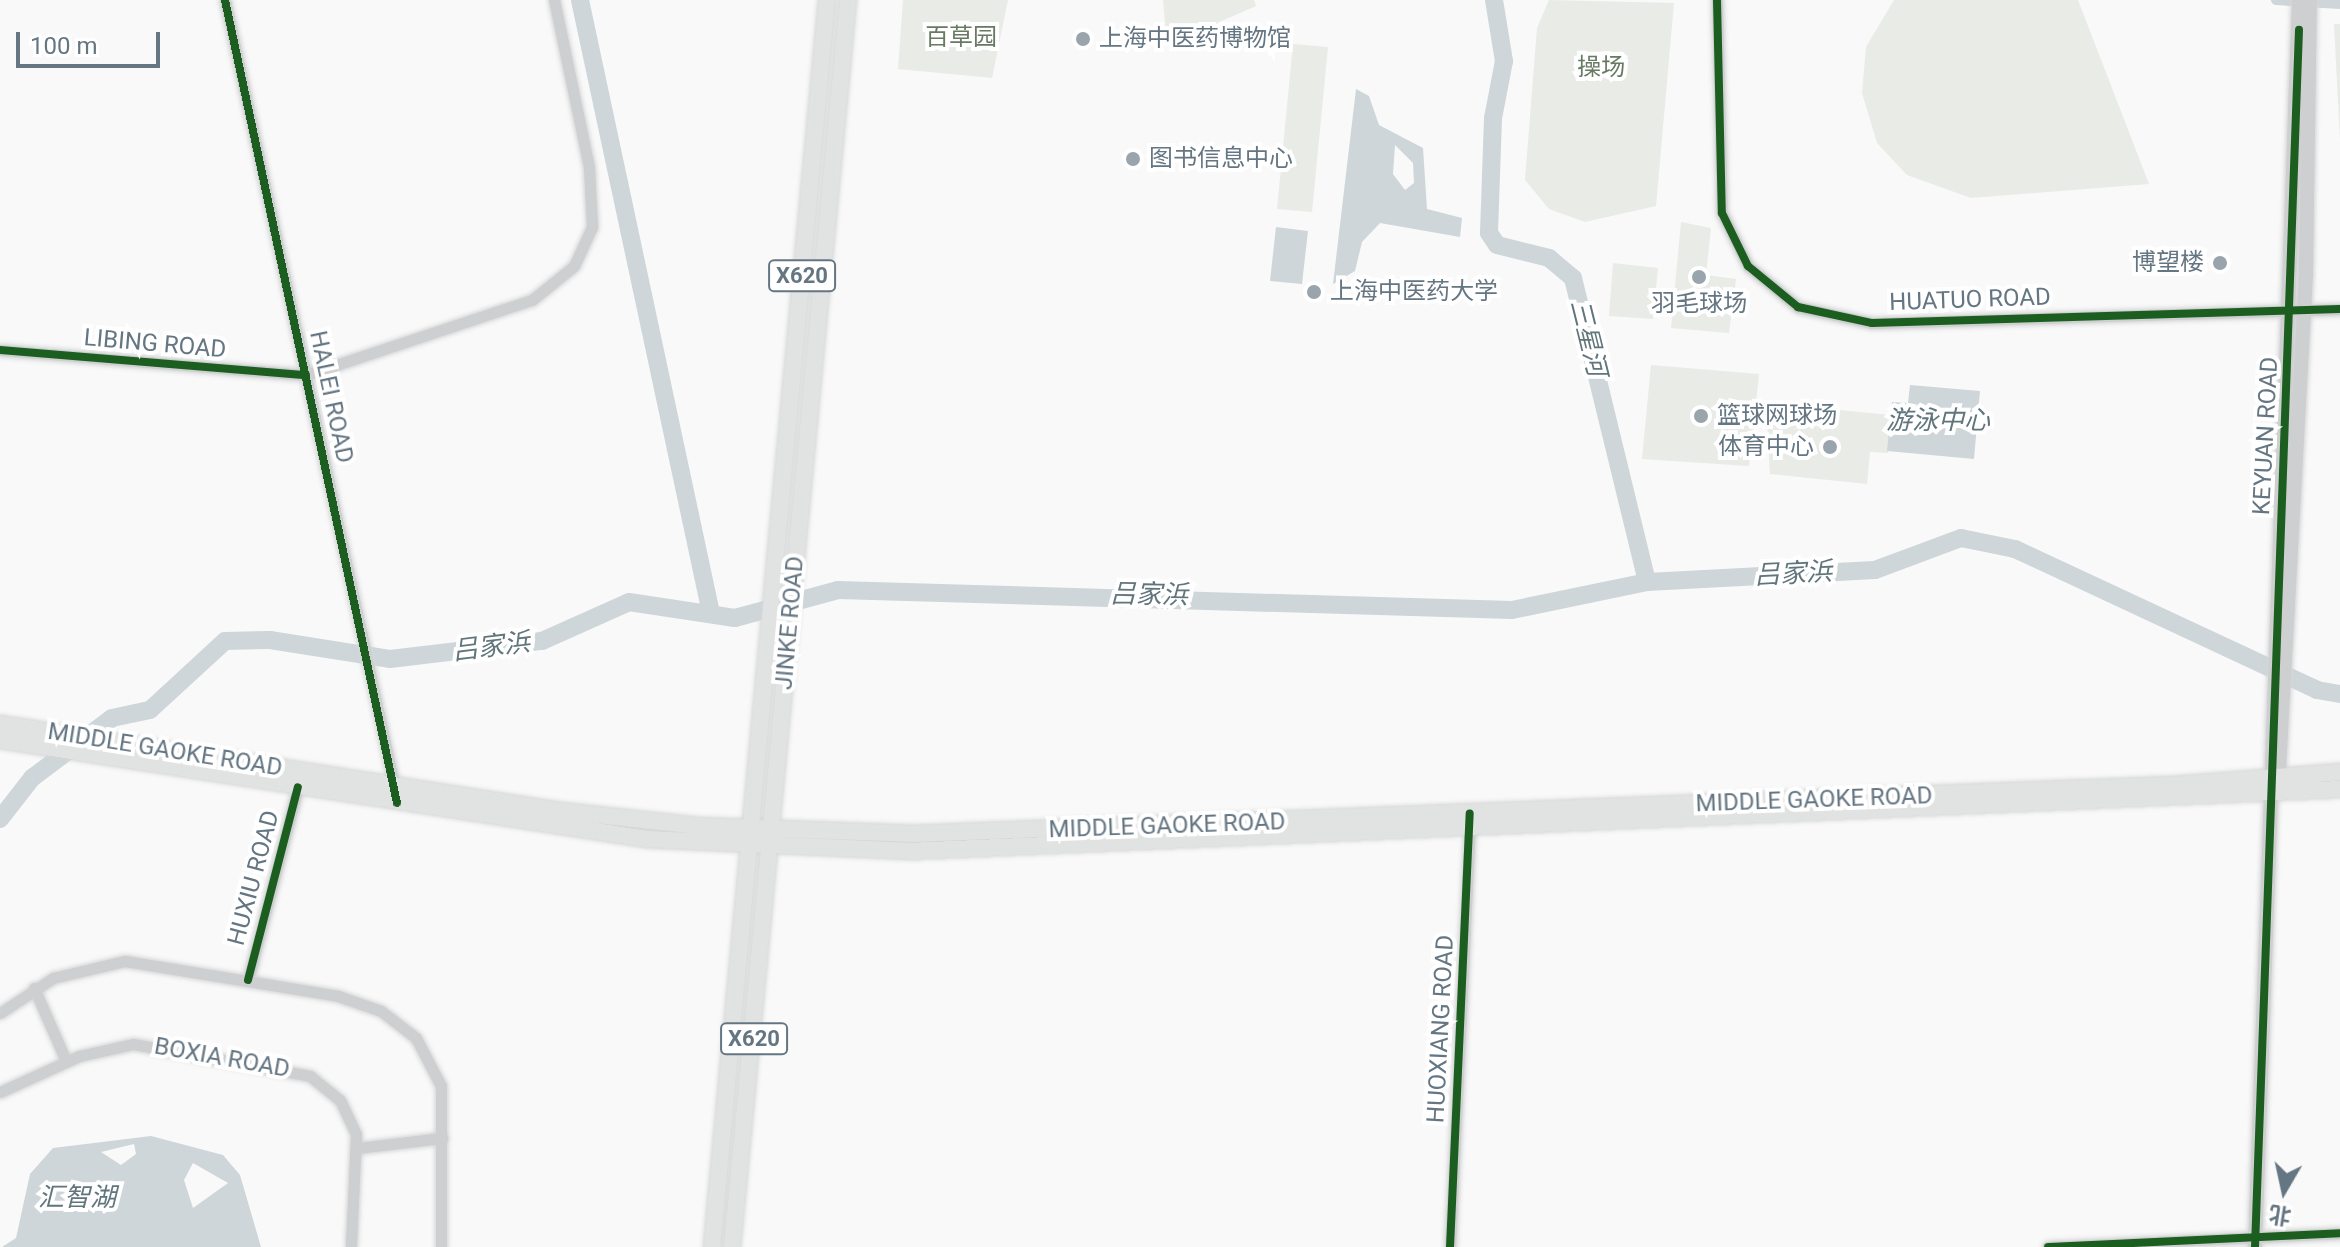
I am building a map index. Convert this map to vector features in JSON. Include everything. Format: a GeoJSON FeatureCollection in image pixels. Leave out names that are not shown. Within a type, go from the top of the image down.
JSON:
{"type":"FeatureCollection","features":[{"type":"Feature","properties":{"kind":"main road","name":"JINKE ROAD"},"geometry":{"type":"LineString","coordinates":[[712,1247],[827,0]]}},
{"type":"Feature","properties":{"kind":"main road","name":"JINKE ROAD"},"geometry":{"type":"LineString","coordinates":[[732,1247],[848,0]]}},
{"type":"Feature","properties":{"kind":"main road","name":"MIDDLE GAOKE ROAD"},"geometry":{"type":"LineString","coordinates":[[0,724],[138,745],[396,794]]}},
{"type":"Feature","properties":{"kind":"main road","name":"MIDDLE GAOKE ROAD"},"geometry":{"type":"LineString","coordinates":[[0,740],[298,787],[396,794],[749,838],[1470,822],[2274,796],[2340,789]]}},
{"type":"Feature","properties":{"kind":"main road","name":"MIDDLE GAOKE ROAD"},"geometry":{"type":"LineString","coordinates":[[1470,822],[2340,772]]}},
{"type":"Feature","properties":{"kind":"street","name":"HALEI ROAD"},"geometry":{"type":"LineString","coordinates":[[225,0],[396,794]]}},
{"type":"Feature","properties":{"kind":"street","name":"LIBING ROAD"},"geometry":{"type":"LineString","coordinates":[[0,350],[306,375],[532,300],[574,266],[592,227],[592,186],[554,0]]}},
{"type":"Feature","properties":{"kind":"street","name":"HUATUO ROAD"},"geometry":{"type":"LineString","coordinates":[[1720,0],[1728,211],[1752,262],[1800,302],[1872,317],[2298,307],[2340,309]]}},
{"type":"Feature","properties":{"kind":"street","name":"KEYUAN ROAD"},"geometry":{"type":"LineString","coordinates":[[2299,0],[2305,30]]}},
{"type":"Feature","properties":{"kind":"street","name":"KEYUAN ROAD"},"geometry":{"type":"LineString","coordinates":[[2255,1242],[2298,307],[2305,30],[2310,0]]}},
{"type":"Feature","properties":{"kind":"street","name":"HUATUO ROAD"},"geometry":{"type":"LineString","coordinates":[[2298,307],[2340,303]]}},
{"type":"Feature","properties":{"kind":"street","name":"HUXIU ROAD"},"geometry":{"type":"LineString","coordinates":[[248,980],[298,787]]}},
{"type":"Feature","properties":{"kind":"street","name":"HUOXIANG ROAD"},"geometry":{"type":"LineString","coordinates":[[1450,1247],[1470,822]]}},
{"type":"Feature","properties":{"kind":"street"},"geometry":{"type":"LineString","coordinates":[[0,1013],[34,988],[72,971],[125,961],[362,1002],[399,1022],[435,1069],[442,1138],[441,1247]]}},
{"type":"Feature","properties":{"kind":"street"},"geometry":{"type":"LineString","coordinates":[[34,988],[66,1061]]}},
{"type":"Feature","properties":{"kind":"street","name":"BOXIA ROAD"},"geometry":{"type":"LineString","coordinates":[[0,1092],[66,1061],[148,1044],[298,1071],[340,1100],[358,1148],[351,1247]]}},
{"type":"Feature","properties":{"kind":"street"},"geometry":{"type":"LineString","coordinates":[[358,1148],[442,1138]]}},
{"type":"Feature","properties":{"kind":"street"},"geometry":{"type":"LineString","coordinates":[[2048,1247],[2255,1242],[2340,1233]]}},
{"type":"Feature","properties":{"kind":"green space","name":"百草园"},"geometry":{"type":"Polygon","coordinates":[[[903,0],[1008,0],[992,78],[898,69],[903,0]]]}},
{"type":"Feature","properties":{"kind":"green space"},"geometry":{"type":"Polygon","coordinates":[[[1163,0],[1254,0],[1256,6],[1167,45],[1163,0]]]}},
{"type":"Feature","properties":{"kind":"green space","name":"操场"},"geometry":{"type":"Polygon","coordinates":[[[1549,0],[1674,3],[1656,206],[1585,222],[1549,209],[1525,180],[1537,28],[1549,0]]]}},
{"type":"Feature","properties":{"kind":"green space"},"geometry":{"type":"Polygon","coordinates":[[[1894,0],[2078,0],[2149,184],[1971,198],[1907,175],[1877,143],[1862,93],[1866,47],[1894,0]]]}},
{"type":"Feature","properties":{"kind":"green space"},"geometry":{"type":"Polygon","coordinates":[[[2334,24],[2340,24],[2340,140],[2334,24]]]}},
{"type":"Feature","properties":{"kind":"green space"},"geometry":{"type":"Polygon","coordinates":[[[1293,44],[1328,47],[1312,212],[1277,209],[1293,44]]]}},
{"type":"Feature","properties":{"kind":"green space","name":"羽毛球场"},"geometry":{"type":"Polygon","coordinates":[[[1681,222],[1711,228],[1706,275],[1736,279],[1729,333],[1671,328],[1681,222]]]}},
{"type":"Feature","properties":{"kind":"green space"},"geometry":{"type":"Polygon","coordinates":[[[1613,263],[1658,268],[1653,319],[1609,316],[1613,263]]]}},
{"type":"Feature","properties":{"kind":"green space","name":"篮球网球场"},"geometry":{"type":"Polygon","coordinates":[[[1651,365],[1759,374],[1749,466],[1642,459],[1651,365]]]}},
{"type":"Feature","properties":{"kind":"green space","name":"体育中心"},"geometry":{"type":"Polygon","coordinates":[[[1766,403],[1891,415],[1888,453],[1870,452],[1867,484],[1770,474],[1766,403]]]}},
{"type":"Feature","properties":{"kind":"water"},"geometry":{"type":"Polygon","coordinates":[[[1356,89],[1369,96],[1379,125],[1423,148],[1427,209],[1462,218],[1460,237],[1380,223],[1362,242],[1355,271],[1333,284],[1356,89]],[[1395,145],[1393,174],[1405,190],[1414,183],[1413,163],[1395,145]]]}},
{"type":"Feature","properties":{"kind":"water"},"geometry":{"type":"Polygon","coordinates":[[[1276,227],[1308,231],[1302,284],[1270,281],[1276,227]]]}},
{"type":"Feature","properties":{"kind":"water","name":"游泳中心"},"geometry":{"type":"Polygon","coordinates":[[[1910,385],[1980,391],[1974,459],[1887,451],[1892,402],[1908,403],[1910,385]]]}},
{"type":"Feature","properties":{"kind":"water","name":"汇智湖"},"geometry":{"type":"Polygon","coordinates":[[[151,1136],[223,1155],[240,1175],[261,1247],[2,1247],[16,1238],[30,1174],[53,1148],[151,1136]],[[134,1144],[101,1152],[121,1165],[136,1154],[134,1144]],[[193,1163],[184,1180],[193,1208],[228,1183],[193,1163]]]}},
{"type":"Feature","properties":{"kind":"waterway"},"geometry":{"type":"LineString","coordinates":[[580,0],[711,613]]}},
{"type":"Feature","properties":{"kind":"waterway","name":"三星河"},"geometry":{"type":"LineString","coordinates":[[1494,0],[1504,61],[1493,118],[1489,233],[1497,245],[1549,258],[1573,278],[1647,582]]}},
{"type":"Feature","properties":{"kind":"waterway"},"geometry":{"type":"LineString","coordinates":[[2276,0],[2340,4]]}},
{"type":"Feature","properties":{"kind":"waterway","name":"吕家浜"},"geometry":{"type":"LineString","coordinates":[[0,819],[32,778],[112,718],[150,710],[225,641],[270,640],[390,659],[542,641],[629,602],[735,618],[838,590],[1512,610],[1647,582],[1875,570],[1961,538],[2015,549],[2317,690],[2340,694]]}},
{"type":"Feature","properties":{"kind":"cycle path"},"geometry":{"type":"LineString","coordinates":[[225,0],[397,803]]}},
{"type":"Feature","properties":{"kind":"cycle path"},"geometry":{"type":"LineString","coordinates":[[1717,0],[1722,213],[1748,266],[1798,307],[1872,323],[2340,309]]}},
{"type":"Feature","properties":{"kind":"cycle path"},"geometry":{"type":"LineString","coordinates":[[2255,1247],[2299,30]]}},
{"type":"Feature","properties":{"kind":"cycle path"},"geometry":{"type":"LineString","coordinates":[[0,350],[306,375]]}},
{"type":"Feature","properties":{"kind":"cycle path"},"geometry":{"type":"LineString","coordinates":[[248,980],[298,787]]}},
{"type":"Feature","properties":{"kind":"cycle path"},"geometry":{"type":"LineString","coordinates":[[1450,1247],[1470,813]]}},
{"type":"Feature","properties":{"kind":"cycle path"},"geometry":{"type":"LineString","coordinates":[[2048,1247],[2340,1233]]}},
{"type":"Feature","properties":{"kind":"place","name":"上海中医药博物馆"},"geometry":{"type":"Point","coordinates":[1083,39]}},
{"type":"Feature","properties":{"kind":"place","name":"图书信息中心"},"geometry":{"type":"Point","coordinates":[1133,159]}},
{"type":"Feature","properties":{"kind":"place","name":"博望楼"},"geometry":{"type":"Point","coordinates":[2220,263]}},
{"type":"Feature","properties":{"kind":"place","name":"羽毛球场"},"geometry":{"type":"Point","coordinates":[1699,277]}},
{"type":"Feature","properties":{"kind":"place","name":"上海中医药大学"},"geometry":{"type":"Point","coordinates":[1314,292]}},
{"type":"Feature","properties":{"kind":"place","name":"篮球网球场"},"geometry":{"type":"Point","coordinates":[1701,416]}},
{"type":"Feature","properties":{"kind":"place","name":"体育中心"},"geometry":{"type":"Point","coordinates":[1830,447]}}]}
